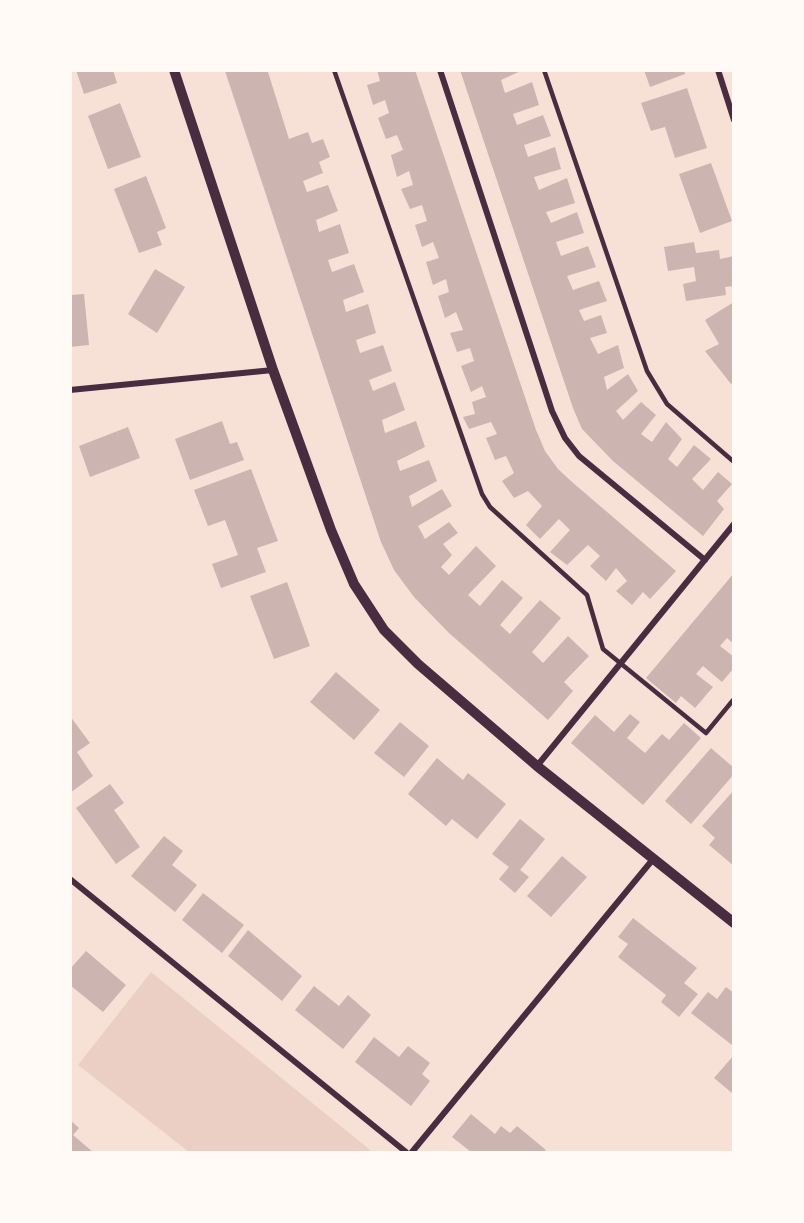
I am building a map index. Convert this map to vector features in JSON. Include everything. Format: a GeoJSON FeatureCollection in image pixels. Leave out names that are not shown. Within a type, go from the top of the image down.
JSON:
{"type":"FeatureCollection","features":[{"type":"Feature","properties":{"kind":"street"},"geometry":{"type":"LineString","coordinates":[[174,70],[273,370],[327,520],[354,584],[384,630],[418,664],[537,766],[734,923]]}},
{"type":"Feature","properties":{"kind":"street"},"geometry":{"type":"LineString","coordinates":[[440,70],[552,411],[565,438],[579,456],[705,560]]}},
{"type":"Feature","properties":{"kind":"street"},"geometry":{"type":"LineString","coordinates":[[718,70],[734,120]]}},
{"type":"Feature","properties":{"kind":"street"},"geometry":{"type":"LineString","coordinates":[[70,390],[273,370]]}},
{"type":"Feature","properties":{"kind":"street"},"geometry":{"type":"LineString","coordinates":[[537,766],[734,524]]}},
{"type":"Feature","properties":{"kind":"street"},"geometry":{"type":"LineString","coordinates":[[412,1152],[654,858]]}},
{"type":"Feature","properties":{"kind":"street"},"geometry":{"type":"LineString","coordinates":[[70,879],[406,1152]]}},
{"type":"Feature","properties":{"kind":"lane"},"geometry":{"type":"LineString","coordinates":[[334,70],[482,494],[490,507],[587,595],[603,649],[706,733],[734,699]]}},
{"type":"Feature","properties":{"kind":"lane"},"geometry":{"type":"LineString","coordinates":[[544,70],[647,371],[667,404],[734,462]]}},
{"type":"Feature","properties":{"kind":"shaded area"},"geometry":{"type":"Polygon","coordinates":[[[151,972],[372,1152],[189,1152],[78,1065],[151,972]]]}},
{"type":"Feature","properties":{"kind":"building"},"geometry":{"type":"Polygon","coordinates":[[[76,70],[113,70],[117,83],[84,94],[76,70]]]}},
{"type":"Feature","properties":{"kind":"building"},"geometry":{"type":"Polygon","coordinates":[[[377,70],[415,70],[545,451],[558,469],[572,482],[676,571],[650,599],[643,592],[632,605],[616,591],[627,581],[616,568],[606,581],[590,566],[600,556],[588,545],[567,565],[550,552],[570,530],[559,519],[540,539],[526,525],[542,506],[528,491],[514,498],[502,481],[514,473],[506,456],[495,460],[486,438],[497,434],[491,422],[469,429],[463,417],[475,414],[472,402],[486,397],[482,386],[471,392],[461,366],[474,361],[470,348],[457,352],[450,333],[463,330],[456,312],[445,318],[438,296],[449,292],[446,279],[433,285],[426,262],[439,258],[433,242],[422,247],[415,225],[427,221],[422,205],[410,209],[401,189],[413,185],[409,171],[397,177],[391,155],[403,150],[397,135],[386,139],[378,118],[389,113],[385,100],[373,105],[367,85],[380,81],[377,70]]]}},
{"type":"Feature","properties":{"kind":"building"},"geometry":{"type":"Polygon","coordinates":[[[460,70],[523,70],[501,80],[505,93],[532,82],[539,105],[513,114],[517,125],[543,115],[551,136],[524,145],[528,157],[555,147],[561,169],[534,177],[539,190],[567,178],[575,203],[546,212],[551,223],[577,212],[584,233],[556,242],[561,256],[588,246],[596,267],[567,276],[573,290],[599,281],[607,301],[579,310],[584,321],[601,315],[607,333],[590,338],[598,354],[618,345],[624,368],[604,377],[607,390],[628,374],[638,391],[616,411],[623,420],[641,402],[656,415],[641,434],[652,442],[666,422],[682,439],[668,459],[677,467],[694,445],[711,459],[692,479],[703,490],[718,472],[732,484],[717,501],[724,509],[703,536],[613,461],[582,429],[460,70]]]}},
{"type":"Feature","properties":{"kind":"building"},"geometry":{"type":"Polygon","coordinates":[[[644,70],[684,70],[685,74],[650,87],[644,70]]]}},
{"type":"Feature","properties":{"kind":"building"},"geometry":{"type":"Polygon","coordinates":[[[225,71],[273,71],[268,72],[289,139],[308,132],[312,143],[323,139],[330,157],[319,162],[323,173],[303,181],[307,192],[328,185],[338,211],[316,220],[319,232],[340,224],[349,253],[328,260],[332,272],[354,264],[364,292],[343,300],[346,312],[368,304],[376,333],[356,340],[360,353],[383,345],[392,371],[369,380],[373,391],[395,382],[405,410],[382,420],[385,433],[416,421],[425,447],[397,461],[400,471],[429,460],[437,481],[409,496],[412,507],[442,489],[452,506],[418,526],[425,539],[449,522],[458,533],[443,544],[452,555],[441,567],[449,575],[476,546],[496,566],[468,595],[480,606],[502,580],[523,598],[500,625],[510,634],[540,600],[561,618],[532,652],[543,663],[568,636],[589,656],[564,682],[573,691],[548,720],[449,633],[414,597],[394,570],[381,542],[225,71]]]}},
{"type":"Feature","properties":{"kind":"building"},"geometry":{"type":"Polygon","coordinates":[[[687,88],[707,148],[675,158],[665,127],[651,131],[641,103],[687,88]]]}},
{"type":"Feature","properties":{"kind":"building"},"geometry":{"type":"Polygon","coordinates":[[[120,103],[141,157],[108,169],[88,116],[120,103]]]}},
{"type":"Feature","properties":{"kind":"building"},"geometry":{"type":"Polygon","coordinates":[[[711,163],[732,221],[700,233],[679,174],[711,163]]]}},
{"type":"Feature","properties":{"kind":"building"},"geometry":{"type":"Polygon","coordinates":[[[146,176],[166,228],[157,232],[162,245],[139,253],[114,189],[146,176]]]}},
{"type":"Feature","properties":{"kind":"building"},"geometry":{"type":"Polygon","coordinates":[[[694,242],[696,253],[719,250],[720,259],[734,256],[734,286],[725,287],[726,295],[686,301],[683,284],[696,281],[694,267],[668,271],[664,247],[694,242]]]}},
{"type":"Feature","properties":{"kind":"building"},"geometry":{"type":"Polygon","coordinates":[[[155,269],[185,287],[157,333],[128,314],[155,269]]]}},
{"type":"Feature","properties":{"kind":"building"},"geometry":{"type":"Polygon","coordinates":[[[84,294],[89,345],[70,347],[70,295],[84,294]]]}},
{"type":"Feature","properties":{"kind":"building"},"geometry":{"type":"Polygon","coordinates":[[[734,302],[734,382],[731,384],[705,351],[719,344],[705,320],[734,302]]]}},
{"type":"Feature","properties":{"kind":"building"},"geometry":{"type":"Polygon","coordinates":[[[222,421],[230,444],[237,442],[244,460],[190,480],[175,439],[222,421]]]}},
{"type":"Feature","properties":{"kind":"building"},"geometry":{"type":"Polygon","coordinates":[[[128,427],[140,458],[90,477],[79,446],[128,427]]]}},
{"type":"Feature","properties":{"kind":"building"},"geometry":{"type":"Polygon","coordinates":[[[251,469],[278,541],[257,548],[266,572],[221,588],[212,564],[238,555],[225,520],[208,526],[194,490],[251,469]]]}},
{"type":"Feature","properties":{"kind":"building"},"geometry":{"type":"Polygon","coordinates":[[[734,573],[734,644],[727,638],[720,646],[734,657],[734,668],[722,682],[703,666],[696,674],[713,687],[695,708],[681,696],[676,703],[646,678],[734,573]]]}},
{"type":"Feature","properties":{"kind":"building"},"geometry":{"type":"Polygon","coordinates":[[[287,582],[310,646],[274,659],[250,596],[287,582]]]}},
{"type":"Feature","properties":{"kind":"building"},"geometry":{"type":"Polygon","coordinates":[[[336,672],[380,710],[354,740],[310,702],[336,672]]]}},
{"type":"Feature","properties":{"kind":"building"},"geometry":{"type":"Polygon","coordinates":[[[630,714],[640,722],[627,738],[645,753],[662,734],[669,740],[684,723],[701,738],[643,805],[571,743],[595,715],[614,732],[630,714]]]}},
{"type":"Feature","properties":{"kind":"building"},"geometry":{"type":"Polygon","coordinates":[[[70,716],[90,743],[77,752],[93,776],[70,793],[70,716]]]}},
{"type":"Feature","properties":{"kind":"building"},"geometry":{"type":"Polygon","coordinates":[[[400,722],[429,746],[404,777],[374,753],[400,722]]]}},
{"type":"Feature","properties":{"kind":"building"},"geometry":{"type":"Polygon","coordinates":[[[711,748],[734,768],[734,774],[691,824],[665,801],[711,748]]]}},
{"type":"Feature","properties":{"kind":"building"},"geometry":{"type":"Polygon","coordinates":[[[437,758],[463,780],[468,773],[506,804],[477,839],[452,819],[446,826],[408,794],[437,758]]]}},
{"type":"Feature","properties":{"kind":"building"},"geometry":{"type":"Polygon","coordinates":[[[110,784],[124,803],[114,810],[140,847],[116,864],[76,808],[110,784]]]}},
{"type":"Feature","properties":{"kind":"building"},"geometry":{"type":"Polygon","coordinates":[[[734,790],[734,866],[709,845],[715,838],[702,826],[734,790]]]}},
{"type":"Feature","properties":{"kind":"building"},"geometry":{"type":"Polygon","coordinates":[[[520,819],[545,839],[520,870],[529,877],[515,893],[499,879],[509,867],[492,854],[520,819]]]}},
{"type":"Feature","properties":{"kind":"building"},"geometry":{"type":"Polygon","coordinates":[[[164,836],[183,851],[172,865],[197,885],[175,912],[131,876],[164,836]]]}},
{"type":"Feature","properties":{"kind":"building"},"geometry":{"type":"Polygon","coordinates":[[[562,856],[587,877],[551,917],[527,896],[562,856]]]}},
{"type":"Feature","properties":{"kind":"building"},"geometry":{"type":"Polygon","coordinates":[[[203,893],[244,925],[222,953],[182,920],[203,893]]]}},
{"type":"Feature","properties":{"kind":"building"},"geometry":{"type":"Polygon","coordinates":[[[633,918],[697,968],[684,983],[698,994],[679,1017],[661,1002],[666,995],[618,957],[628,944],[618,937],[633,918]]]}},
{"type":"Feature","properties":{"kind":"building"},"geometry":{"type":"Polygon","coordinates":[[[248,930],[302,976],[282,1001],[228,956],[248,930]]]}},
{"type":"Feature","properties":{"kind":"building"},"geometry":{"type":"Polygon","coordinates":[[[86,951],[126,985],[103,1012],[70,985],[70,969],[86,951]]]}},
{"type":"Feature","properties":{"kind":"building"},"geometry":{"type":"Polygon","coordinates":[[[314,986],[339,1006],[348,995],[371,1015],[343,1049],[295,1010],[314,986]]]}},
{"type":"Feature","properties":{"kind":"building"},"geometry":{"type":"Polygon","coordinates":[[[726,987],[734,993],[732,1045],[691,1013],[708,992],[717,999],[726,987]]]}},
{"type":"Feature","properties":{"kind":"building"},"geometry":{"type":"Polygon","coordinates":[[[374,1037],[399,1057],[408,1046],[430,1063],[422,1074],[430,1081],[411,1106],[355,1062],[374,1037]]]}},
{"type":"Feature","properties":{"kind":"building"},"geometry":{"type":"Polygon","coordinates":[[[734,1055],[734,1091],[732,1093],[714,1078],[734,1055]]]}},
{"type":"Feature","properties":{"kind":"building"},"geometry":{"type":"Polygon","coordinates":[[[471,1114],[495,1134],[501,1126],[510,1133],[517,1126],[546,1150],[543,1152],[471,1152],[452,1137],[471,1114]]]}},
{"type":"Feature","properties":{"kind":"building"},"geometry":{"type":"Polygon","coordinates":[[[70,1120],[79,1128],[73,1135],[93,1152],[70,1152],[70,1120]]]}}]}
